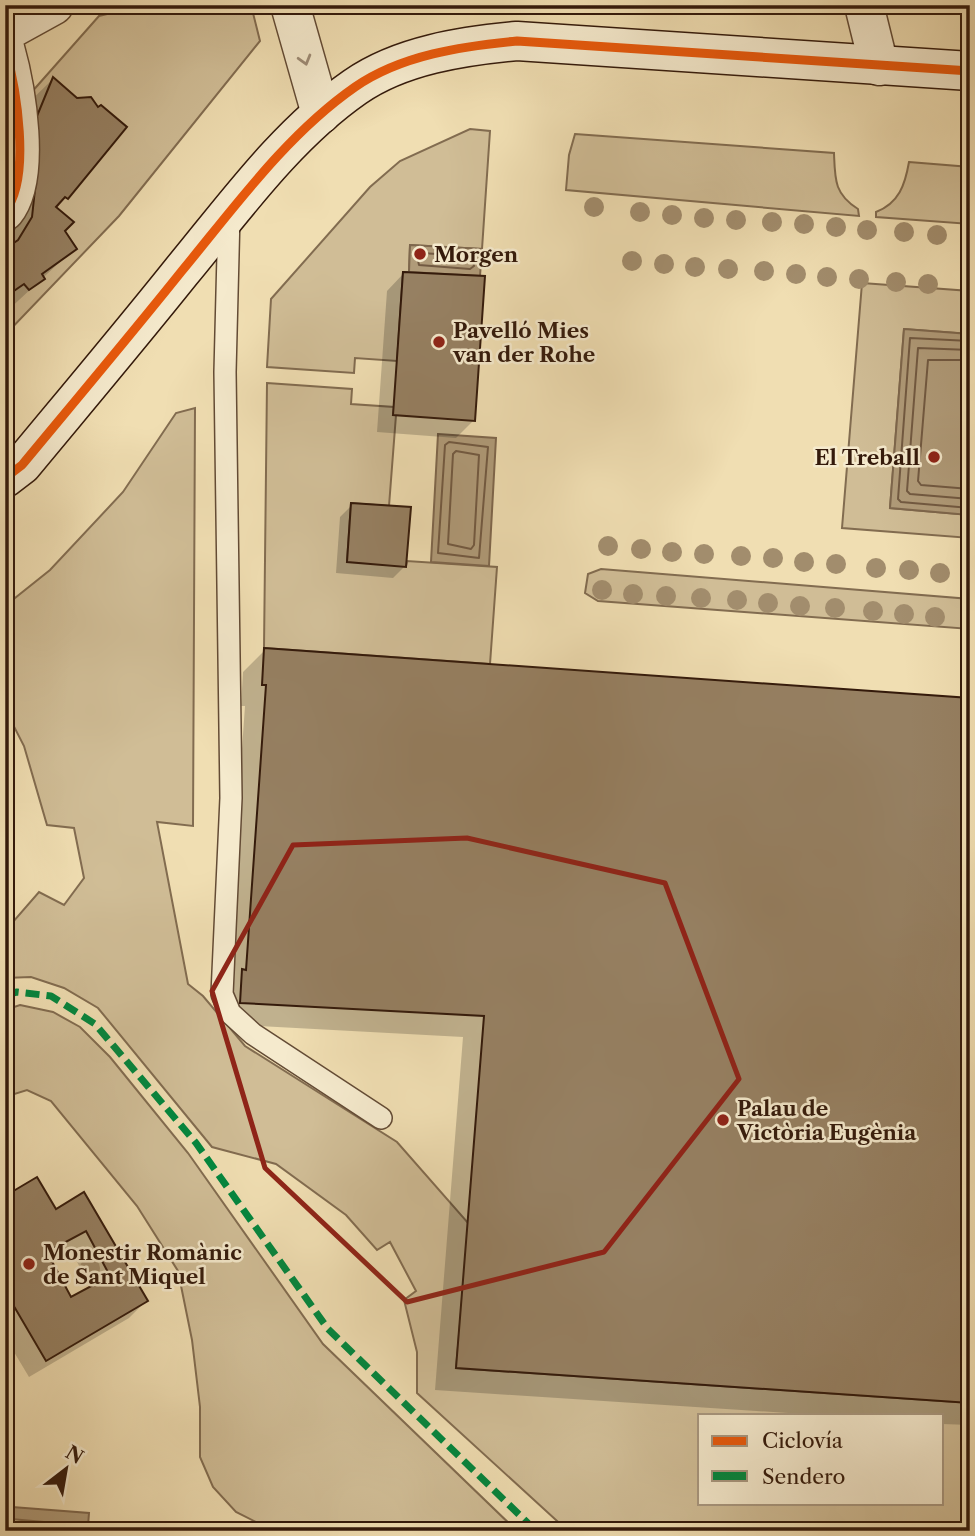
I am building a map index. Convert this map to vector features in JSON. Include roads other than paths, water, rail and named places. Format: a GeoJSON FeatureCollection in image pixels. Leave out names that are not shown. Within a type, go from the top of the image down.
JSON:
{"type":"FeatureCollection","features":[{"type":"Feature","properties":{"kind":"street"},"geometry":{"type":"LineString","coordinates":[[5,32],[54,5]]}},
{"type":"Feature","properties":{"kind":"street"},"geometry":{"type":"LineString","coordinates":[[290,5],[321,114]]}},
{"type":"Feature","properties":{"kind":"street"},"geometry":{"type":"LineString","coordinates":[[864,5],[879,66]]}},
{"type":"Feature","properties":{"kind":"street"},"geometry":{"type":"LineString","coordinates":[[5,478],[38,445],[229,213],[321,114],[357,86],[398,65],[472,45],[517,41],[970,71]]}},
{"type":"Feature","properties":{"kind":"street"},"geometry":{"type":"LineString","coordinates":[[5,48],[16,86],[19,162],[14,201],[5,211]]}},
{"type":"Feature","properties":{"kind":"lane"},"geometry":{"type":"LineString","coordinates":[[229,213],[225,372],[231,798],[222,993],[230,1013],[253,1034],[381,1118]]}},
{"type":"Feature","properties":{"kind":"water"},"geometry":{"type":"Polygon","coordinates":[[[410,245],[482,249],[480,276],[409,272],[410,245]]]}},
{"type":"Feature","properties":{"kind":"water"},"geometry":{"type":"Polygon","coordinates":[[[904,329],[970,334],[969,515],[890,508],[904,329]]]}},
{"type":"Feature","properties":{"kind":"water"},"geometry":{"type":"Polygon","coordinates":[[[438,434],[496,438],[489,566],[431,562],[438,434]]]}},
{"type":"Feature","properties":{"kind":"water"},"geometry":{"type":"Polygon","coordinates":[[[12,1507],[89,1513],[88,1526],[11,1519],[12,1507]]]}},
{"type":"Feature","properties":{"kind":"place","name":"Morgen"},"geometry":{"type":"Point","coordinates":[420,254]}},
{"type":"Feature","properties":{"kind":"place","name":"Pavelló Mies van der Rohe"},"geometry":{"type":"Point","coordinates":[439,342]}},
{"type":"Feature","properties":{"kind":"place","name":"El Treball"},"geometry":{"type":"Point","coordinates":[934,457]}},
{"type":"Feature","properties":{"kind":"place","name":"Palau de Victòria Eugènia"},"geometry":{"type":"Point","coordinates":[723,1120]}},
{"type":"Feature","properties":{"kind":"place","name":"Monestir Romànic de Sant Miquel"},"geometry":{"type":"Point","coordinates":[29,1264]}}]}
